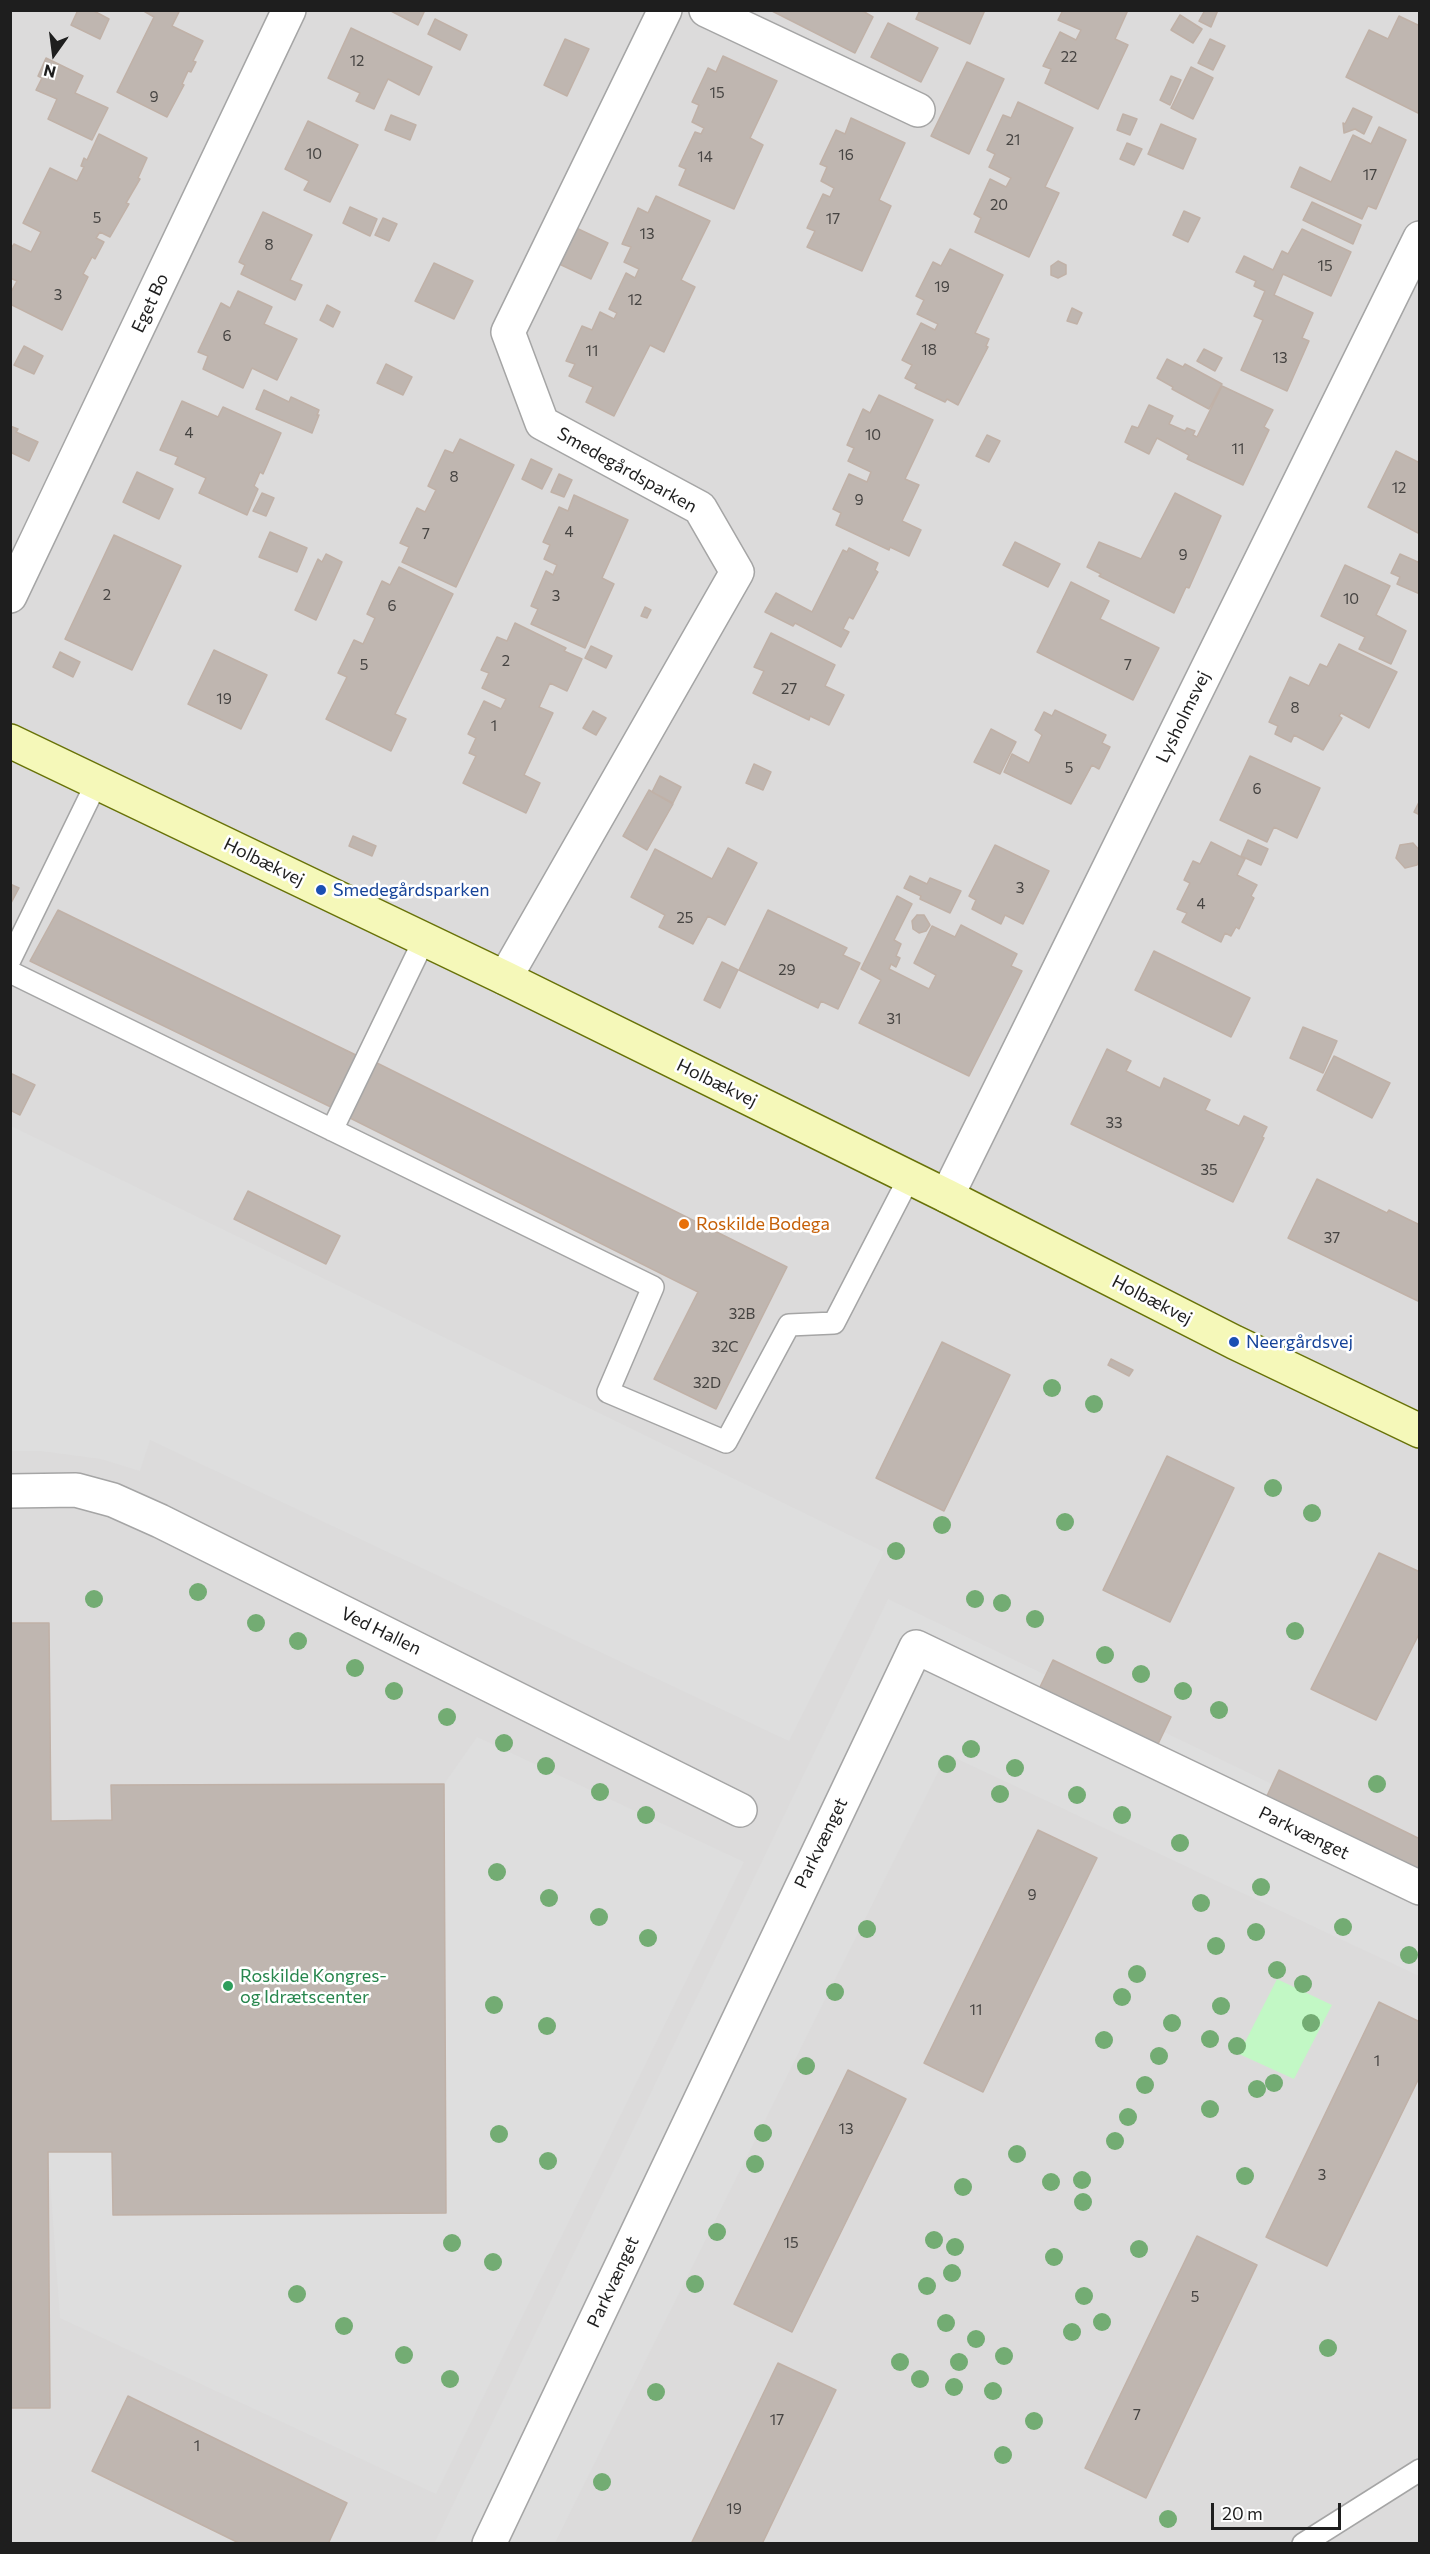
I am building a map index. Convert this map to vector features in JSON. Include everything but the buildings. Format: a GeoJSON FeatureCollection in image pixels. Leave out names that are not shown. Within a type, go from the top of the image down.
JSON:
{"type":"FeatureCollection","features":[{"type":"Feature","properties":{"kind":"street","name":"Eget Bo"},"geometry":{"type":"LineString","coordinates":[[10,596],[289,10]]}},
{"type":"Feature","properties":{"kind":"street","name":"Smedegårdsparken"},"geometry":{"type":"LineString","coordinates":[[505,978],[737,572],[700,508],[542,423],[508,332],[665,10]]}},
{"type":"Feature","properties":{"kind":"street"},"geometry":{"type":"LineString","coordinates":[[706,10],[918,110]]}},
{"type":"Feature","properties":{"kind":"street","name":"Lysholmsvej"},"geometry":{"type":"LineString","coordinates":[[947,1196],[1419,238]]}},
{"type":"Feature","properties":{"kind":"street","name":"Holbækvej"},"geometry":{"type":"LineString","coordinates":[[10,741],[505,978],[947,1196],[1234,1342],[1419,1431]]}},
{"type":"Feature","properties":{"kind":"street","name":"Ved Hallen"},"geometry":{"type":"LineString","coordinates":[[10,1491],[76,1490],[122,1504],[191,1536],[740,1810]]}},
{"type":"Feature","properties":{"kind":"street","name":"Parkvænget"},"geometry":{"type":"LineString","coordinates":[[489,2544],[916,1647],[1419,1888]]}},
{"type":"Feature","properties":{"kind":"lane"},"geometry":{"type":"LineString","coordinates":[[10,960],[97,782]]}},
{"type":"Feature","properties":{"kind":"lane"},"geometry":{"type":"LineString","coordinates":[[332,1130],[424,940]]}},
{"type":"Feature","properties":{"kind":"lane"},"geometry":{"type":"LineString","coordinates":[[10,972],[653,1287],[608,1392],[726,1442],[789,1325],[834,1323],[909,1178]]}},
{"type":"Feature","properties":{"kind":"lane"},"geometry":{"type":"LineString","coordinates":[[1303,2544],[1419,2470]]}},
{"type":"Feature","properties":{"kind":"shaded area"},"geometry":{"type":"Polygon","coordinates":[[[11,11],[1419,11],[1419,2543],[11,2543],[11,11]]]}},
{"type":"Feature","properties":{"kind":"shaded area"},"geometry":{"type":"Polygon","coordinates":[[[11,1126],[884,1552],[789,1741],[150,1440],[140,1471],[101,1459],[41,1451],[11,1451],[11,1126]]]}},
{"type":"Feature","properties":{"kind":"shaded area"},"geometry":{"type":"Polygon","coordinates":[[[888,1599],[1419,1855],[1419,1976],[947,1754],[555,2543],[434,2544],[888,1599]]]}},
{"type":"Feature","properties":{"kind":"shaded area"},"geometry":{"type":"Polygon","coordinates":[[[477,1737],[744,1862],[436,2494],[60,2318],[48,2152],[112,2152],[113,2215],[446,2213],[444,1784],[477,1737]]]}},
{"type":"Feature","properties":{"kind":"green space"},"geometry":{"type":"Polygon","coordinates":[[[1277,1979],[1332,2005],[1294,2079],[1239,2054],[1277,1979]]]}},
{"type":"Feature","properties":{"kind":"place","name":"Smedegårdsparken"},"geometry":{"type":"Point","coordinates":[321,890]}},
{"type":"Feature","properties":{"kind":"place","name":"Roskilde Bodega"},"geometry":{"type":"Point","coordinates":[684,1224]}},
{"type":"Feature","properties":{"kind":"place","name":"Neergårdsvej"},"geometry":{"type":"Point","coordinates":[1234,1342]}},
{"type":"Feature","properties":{"kind":"place","name":"Roskilde Kongres- og Idrætscenter"},"geometry":{"type":"Point","coordinates":[228,1986]}}]}
